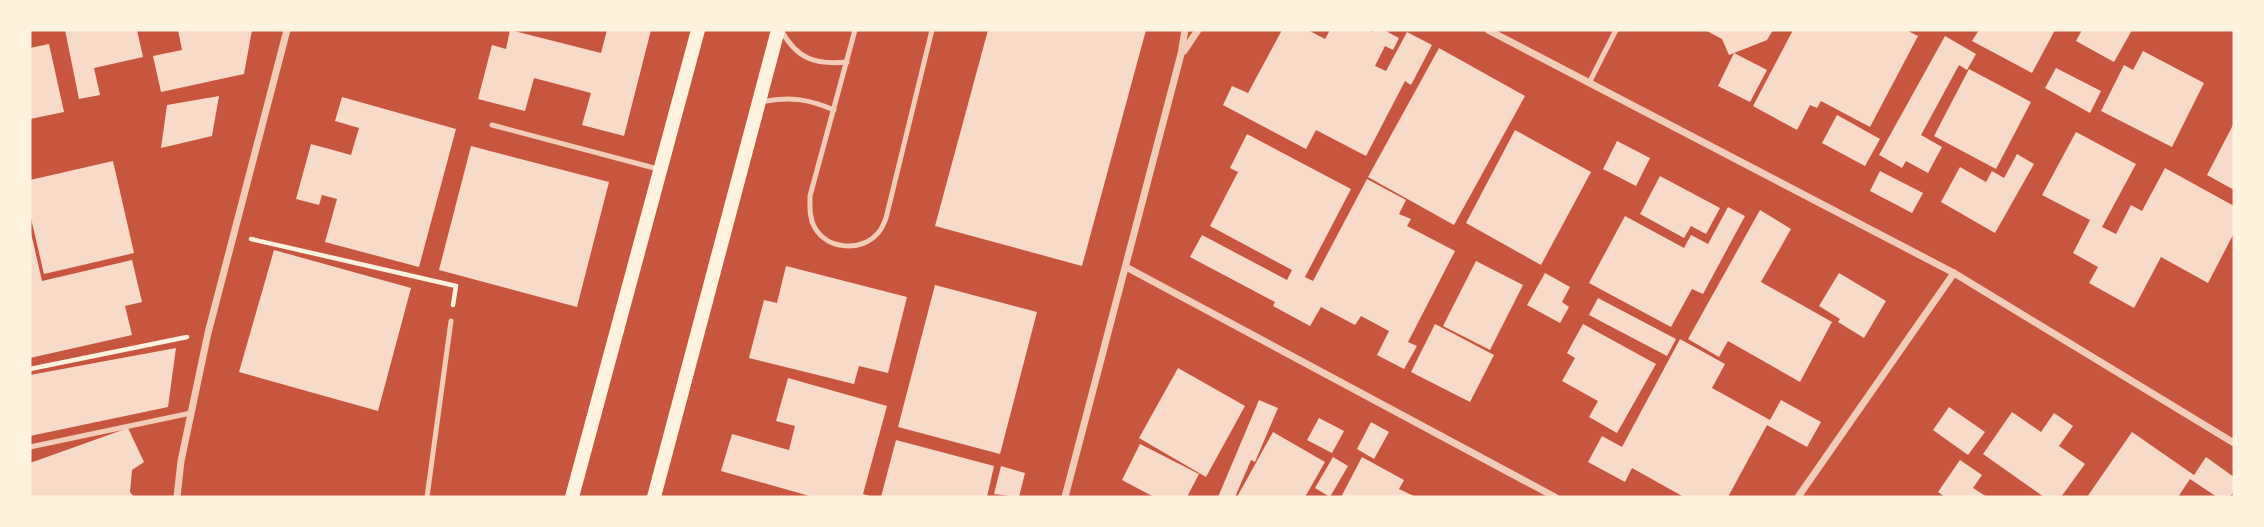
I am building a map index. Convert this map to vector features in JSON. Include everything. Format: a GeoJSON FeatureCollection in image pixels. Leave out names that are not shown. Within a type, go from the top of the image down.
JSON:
{"type":"FeatureCollection","features":[{"type":"Feature","properties":{"kind":"main road"},"geometry":{"type":"LineString","coordinates":[[572,497],[698,30]]}},
{"type":"Feature","properties":{"kind":"main road"},"geometry":{"type":"LineString","coordinates":[[654,497],[779,30]]}},
{"type":"Feature","properties":{"kind":"street"},"geometry":{"type":"LineString","coordinates":[[177,497],[181,461],[208,333],[287,30]]}},
{"type":"Feature","properties":{"kind":"street"},"geometry":{"type":"LineString","coordinates":[[1065,497],[1185,30]]}},
{"type":"Feature","properties":{"kind":"street"},"geometry":{"type":"LineString","coordinates":[[1181,54],[1198,30]]}},
{"type":"Feature","properties":{"kind":"street"},"geometry":{"type":"LineString","coordinates":[[1489,30],[1954,273],[2234,443]]}},
{"type":"Feature","properties":{"kind":"street"},"geometry":{"type":"LineString","coordinates":[[1126,267],[1555,497]]}},
{"type":"Feature","properties":{"kind":"street"},"geometry":{"type":"LineString","coordinates":[[1798,497],[1954,273]]}},
{"type":"Feature","properties":{"kind":"lane"},"geometry":{"type":"LineString","coordinates":[[779,30],[789,45],[806,58],[826,64],[848,62]]}},
{"type":"Feature","properties":{"kind":"lane"},"geometry":{"type":"LineString","coordinates":[[855,30],[810,195],[809,213],[816,230],[829,242],[846,247],[864,244],[878,234],[886,218],[932,30]]}},
{"type":"Feature","properties":{"kind":"lane"},"geometry":{"type":"LineString","coordinates":[[1589,83],[1616,30]]}},
{"type":"Feature","properties":{"kind":"lane"},"geometry":{"type":"LineString","coordinates":[[758,103],[796,98],[816,102],[834,110]]}},
{"type":"Feature","properties":{"kind":"lane"},"geometry":{"type":"LineString","coordinates":[[492,125],[660,170]]}},
{"type":"Feature","properties":{"kind":"lane"},"geometry":{"type":"LineString","coordinates":[[427,497],[451,321]]}},
{"type":"Feature","properties":{"kind":"lane"},"geometry":{"type":"LineString","coordinates":[[30,447],[191,413]]}},
{"type":"Feature","properties":{"kind":"path"},"geometry":{"type":"LineString","coordinates":[[233,235],[456,286],[451,321]]}},
{"type":"Feature","properties":{"kind":"path"},"geometry":{"type":"LineString","coordinates":[[30,369],[208,333]]}},
{"type":"Feature","properties":{"kind":"building"},"geometry":{"type":"Polygon","coordinates":[[[65,30],[137,30],[143,57],[94,68],[100,95],[79,99],[65,30]]]}},
{"type":"Feature","properties":{"kind":"building"},"geometry":{"type":"Polygon","coordinates":[[[178,30],[252,30],[244,74],[161,92],[153,56],[182,50],[178,30]]]}},
{"type":"Feature","properties":{"kind":"building"},"geometry":{"type":"Polygon","coordinates":[[[510,30],[601,53],[607,30],[651,30],[624,136],[582,125],[591,93],[534,78],[525,111],[478,99],[492,45],[506,49],[510,30]]]}},
{"type":"Feature","properties":{"kind":"building"},"geometry":{"type":"Polygon","coordinates":[[[988,30],[1146,30],[1082,266],[935,226],[988,30]]]}},
{"type":"Feature","properties":{"kind":"building"},"geometry":{"type":"Polygon","coordinates":[[[1282,30],[1308,30],[1325,39],[1330,30],[1384,30],[1399,38],[1393,50],[1385,46],[1375,66],[1386,71],[1407,32],[1432,45],[1411,85],[1405,81],[1366,156],[1316,130],[1306,149],[1223,105],[1232,86],[1248,93],[1282,30]]]}},
{"type":"Feature","properties":{"kind":"building"},"geometry":{"type":"Polygon","coordinates":[[[1705,30],[1773,30],[1767,40],[1729,55],[1722,39],[1705,30]]]}},
{"type":"Feature","properties":{"kind":"building"},"geometry":{"type":"Polygon","coordinates":[[[1793,30],[1906,30],[1918,36],[1870,127],[1821,101],[1817,108],[1810,105],[1797,130],[1753,106],[1793,30]]]}},
{"type":"Feature","properties":{"kind":"building"},"geometry":{"type":"Polygon","coordinates":[[[1979,30],[2055,30],[2032,73],[1972,41],[1979,30]]]}},
{"type":"Feature","properties":{"kind":"building"},"geometry":{"type":"Polygon","coordinates":[[[2082,30],[2132,30],[2114,62],[2076,41],[2082,30]]]}},
{"type":"Feature","properties":{"kind":"building"},"geometry":{"type":"Polygon","coordinates":[[[1945,36],[1976,54],[1967,70],[1959,65],[1921,135],[1942,147],[1928,173],[1906,161],[1902,168],[1879,155],[1945,36]]]}},
{"type":"Feature","properties":{"kind":"building"},"geometry":{"type":"Polygon","coordinates":[[[49,44],[64,112],[30,119],[30,48],[49,44]]]}},
{"type":"Feature","properties":{"kind":"building"},"geometry":{"type":"Polygon","coordinates":[[[1439,48],[1525,96],[1454,225],[1368,177],[1439,48]]]}},
{"type":"Feature","properties":{"kind":"building"},"geometry":{"type":"Polygon","coordinates":[[[2143,51],[2204,83],[2172,147],[2101,111],[2124,65],[2133,70],[2143,51]]]}},
{"type":"Feature","properties":{"kind":"building"},"geometry":{"type":"Polygon","coordinates":[[[1734,53],[1767,70],[1750,102],[1718,86],[1734,53]]]}},
{"type":"Feature","properties":{"kind":"building"},"geometry":{"type":"Polygon","coordinates":[[[2056,68],[2101,91],[2090,113],[2045,88],[2056,68]]]}},
{"type":"Feature","properties":{"kind":"building"},"geometry":{"type":"Polygon","coordinates":[[[1969,69],[2031,102],[1996,169],[1934,136],[1969,69]]]}},
{"type":"Feature","properties":{"kind":"building"},"geometry":{"type":"Polygon","coordinates":[[[219,96],[212,136],[161,148],[167,105],[219,96]]]}},
{"type":"Feature","properties":{"kind":"building"},"geometry":{"type":"Polygon","coordinates":[[[342,97],[456,129],[419,267],[325,242],[337,199],[322,195],[319,205],[296,199],[311,144],[351,155],[359,128],[335,121],[342,97]]]}},
{"type":"Feature","properties":{"kind":"building"},"geometry":{"type":"Polygon","coordinates":[[[1837,115],[1880,139],[1865,166],[1822,143],[1837,115]]]}},
{"type":"Feature","properties":{"kind":"building"},"geometry":{"type":"Polygon","coordinates":[[[2234,123],[2234,190],[2207,175],[2234,123]]]}},
{"type":"Feature","properties":{"kind":"building"},"geometry":{"type":"Polygon","coordinates":[[[1515,130],[1591,172],[1541,265],[1466,223],[1515,130]]]}},
{"type":"Feature","properties":{"kind":"building"},"geometry":{"type":"Polygon","coordinates":[[[2076,132],[2136,164],[2102,227],[2116,234],[2131,205],[2142,211],[2165,168],[2234,206],[2234,233],[2208,283],[2161,257],[2134,308],[2089,283],[2098,267],[2073,253],[2090,220],[2042,195],[2076,132]]]}},
{"type":"Feature","properties":{"kind":"building"},"geometry":{"type":"Polygon","coordinates":[[[1247,134],[1351,189],[1305,277],[1313,281],[1367,179],[1406,200],[1399,214],[1411,219],[1407,226],[1455,251],[1408,342],[1417,346],[1404,369],[1377,355],[1389,331],[1361,316],[1355,325],[1321,307],[1310,326],[1273,306],[1275,302],[1190,257],[1202,235],[1287,280],[1292,270],[1210,226],[1238,172],[1230,168],[1247,134]]]}},
{"type":"Feature","properties":{"kind":"building"},"geometry":{"type":"Polygon","coordinates":[[[1617,141],[1650,158],[1636,186],[1603,169],[1617,141]]]}},
{"type":"Feature","properties":{"kind":"building"},"geometry":{"type":"Polygon","coordinates":[[[471,146],[609,182],[577,307],[439,270],[471,146]]]}},
{"type":"Feature","properties":{"kind":"building"},"geometry":{"type":"Polygon","coordinates":[[[2017,154],[2034,164],[1995,233],[1941,202],[1960,167],[1986,182],[1992,171],[2004,178],[2017,154]]]}},
{"type":"Feature","properties":{"kind":"building"},"geometry":{"type":"Polygon","coordinates":[[[113,161],[134,253],[44,274],[30,214],[30,180],[113,161]]]}},
{"type":"Feature","properties":{"kind":"building"},"geometry":{"type":"Polygon","coordinates":[[[1880,171],[1923,193],[1912,213],[1870,191],[1880,171]]]}},
{"type":"Feature","properties":{"kind":"building"},"geometry":{"type":"Polygon","coordinates":[[[1660,176],[1720,208],[1706,234],[1691,226],[1684,238],[1640,214],[1660,176]]]}},
{"type":"Feature","properties":{"kind":"building"},"geometry":{"type":"Polygon","coordinates":[[[1728,207],[1745,216],[1703,294],[1692,289],[1671,327],[1589,283],[1625,216],[1684,248],[1691,235],[1708,244],[1728,207]]]}},
{"type":"Feature","properties":{"kind":"building"},"geometry":{"type":"Polygon","coordinates":[[[1760,210],[1791,229],[1761,282],[1832,322],[1800,382],[1728,341],[1719,357],[1688,339],[1760,210]]]}},
{"type":"Feature","properties":{"kind":"building"},"geometry":{"type":"Polygon","coordinates":[[[31,233],[42,281],[132,260],[142,302],[125,306],[132,335],[30,358],[31,233]]]}},
{"type":"Feature","properties":{"kind":"building"},"geometry":{"type":"Polygon","coordinates":[[[274,250],[411,288],[378,411],[239,372],[274,250]]]}},
{"type":"Feature","properties":{"kind":"building"},"geometry":{"type":"Polygon","coordinates":[[[1476,261],[1523,285],[1490,350],[1443,326],[1476,261]]]}},
{"type":"Feature","properties":{"kind":"building"},"geometry":{"type":"Polygon","coordinates":[[[786,266],[907,297],[888,373],[859,366],[854,384],[749,358],[764,300],[777,303],[786,266]]]}},
{"type":"Feature","properties":{"kind":"building"},"geometry":{"type":"Polygon","coordinates":[[[1545,273],[1570,287],[1562,302],[1569,307],[1560,323],[1527,305],[1545,273]]]}},
{"type":"Feature","properties":{"kind":"building"},"geometry":{"type":"Polygon","coordinates":[[[1839,273],[1886,301],[1864,338],[1819,306],[1839,273]]]}},
{"type":"Feature","properties":{"kind":"building"},"geometry":{"type":"Polygon","coordinates":[[[935,285],[1037,312],[1000,454],[898,427],[935,285]]]}},
{"type":"Feature","properties":{"kind":"building"},"geometry":{"type":"Polygon","coordinates":[[[1598,298],[1676,339],[1667,356],[1589,315],[1598,298]]]}},
{"type":"Feature","properties":{"kind":"building"},"geometry":{"type":"Polygon","coordinates":[[[1435,324],[1494,355],[1470,402],[1411,372],[1435,324]]]}},
{"type":"Feature","properties":{"kind":"building"},"geometry":{"type":"Polygon","coordinates":[[[1583,324],[1656,364],[1617,433],[1589,417],[1598,401],[1562,381],[1575,358],[1567,353],[1583,324]]]}},
{"type":"Feature","properties":{"kind":"building"},"geometry":{"type":"Polygon","coordinates":[[[1680,339],[1725,364],[1712,388],[1770,420],[1781,400],[1821,422],[1807,447],[1767,425],[1728,497],[1684,497],[1632,468],[1625,482],[1588,462],[1602,436],[1622,447],[1680,339]]]}},
{"type":"Feature","properties":{"kind":"building"},"geometry":{"type":"Polygon","coordinates":[[[176,348],[168,407],[30,436],[30,375],[176,348]]]}},
{"type":"Feature","properties":{"kind":"building"},"geometry":{"type":"Polygon","coordinates":[[[1178,368],[1245,406],[1206,477],[1139,438],[1178,368]]]}},
{"type":"Feature","properties":{"kind":"building"},"geometry":{"type":"Polygon","coordinates":[[[788,378],[887,406],[863,494],[873,497],[813,497],[721,471],[732,434],[789,450],[795,426],[776,421],[788,378]]]}},
{"type":"Feature","properties":{"kind":"building"},"geometry":{"type":"Polygon","coordinates":[[[1259,400],[1278,408],[1255,462],[1251,460],[1235,497],[1218,497],[1259,400]]]}},
{"type":"Feature","properties":{"kind":"building"},"geometry":{"type":"Polygon","coordinates":[[[1949,407],[1985,432],[1968,455],[1933,430],[1949,407]]]}},
{"type":"Feature","properties":{"kind":"building"},"geometry":{"type":"Polygon","coordinates":[[[2012,412],[2041,432],[2054,413],[2073,426],[2059,446],[2085,464],[2061,497],[2044,497],[1983,454],[2012,412]]]}},
{"type":"Feature","properties":{"kind":"building"},"geometry":{"type":"Polygon","coordinates":[[[1319,418],[1344,431],[1332,453],[1307,440],[1319,418]]]}},
{"type":"Feature","properties":{"kind":"building"},"geometry":{"type":"Polygon","coordinates":[[[1371,422],[1389,432],[1374,459],[1357,449],[1371,422]]]}},
{"type":"Feature","properties":{"kind":"building"},"geometry":{"type":"Polygon","coordinates":[[[128,428],[144,462],[132,470],[130,492],[134,497],[30,497],[30,463],[128,428]]]}},
{"type":"Feature","properties":{"kind":"building"},"geometry":{"type":"Polygon","coordinates":[[[1273,432],[1325,462],[1305,497],[1237,497],[1273,432]]]}},
{"type":"Feature","properties":{"kind":"building"},"geometry":{"type":"Polygon","coordinates":[[[2132,432],[2194,475],[2206,457],[2234,477],[2234,491],[2230,497],[2217,497],[2190,479],[2178,497],[2087,497],[2132,432]]]}},
{"type":"Feature","properties":{"kind":"building"},"geometry":{"type":"Polygon","coordinates":[[[896,440],[994,466],[987,497],[881,497],[896,440]]]}},
{"type":"Feature","properties":{"kind":"building"},"geometry":{"type":"Polygon","coordinates":[[[1140,444],[1199,474],[1187,497],[1154,497],[1122,480],[1140,444]]]}},
{"type":"Feature","properties":{"kind":"building"},"geometry":{"type":"Polygon","coordinates":[[[1333,457],[1348,466],[1330,497],[1315,488],[1333,457]]]}},
{"type":"Feature","properties":{"kind":"building"},"geometry":{"type":"Polygon","coordinates":[[[1362,457],[1404,480],[1399,489],[1416,497],[1341,497],[1362,457]]]}},
{"type":"Feature","properties":{"kind":"building"},"geometry":{"type":"Polygon","coordinates":[[[1960,460],[1982,475],[1973,488],[1987,497],[1945,497],[1938,492],[1960,460]]]}},
{"type":"Feature","properties":{"kind":"building"},"geometry":{"type":"Polygon","coordinates":[[[1001,466],[1025,473],[1019,497],[994,494],[1001,466]]]}}]}
